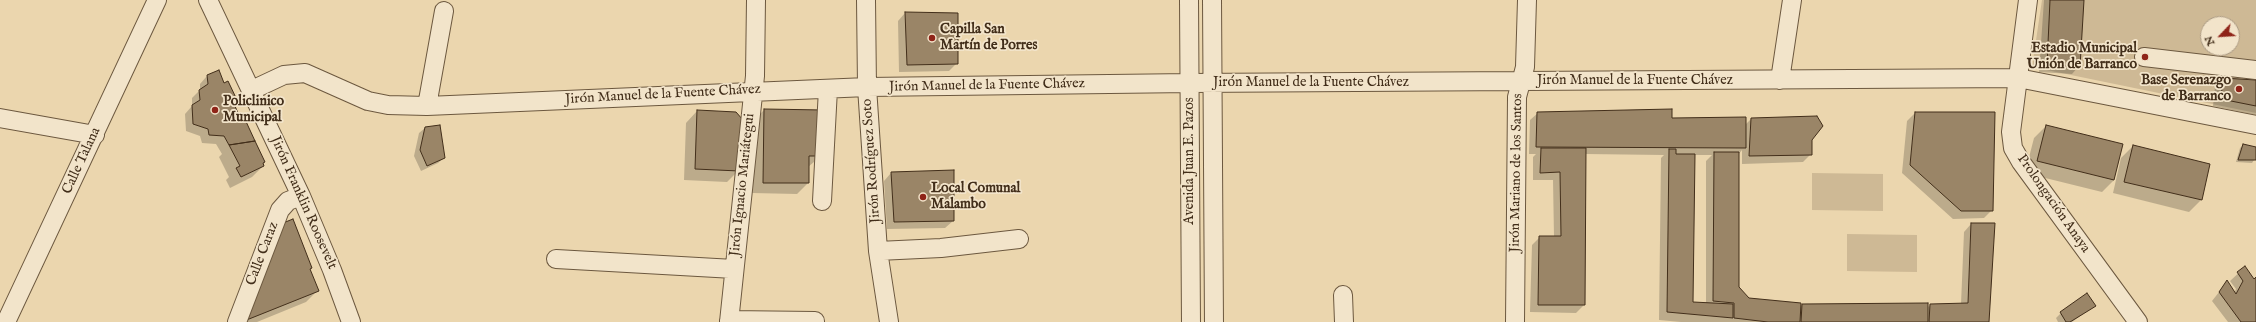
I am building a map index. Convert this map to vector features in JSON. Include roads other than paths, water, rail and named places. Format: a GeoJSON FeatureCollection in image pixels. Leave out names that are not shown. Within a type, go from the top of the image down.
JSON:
{"type":"FeatureCollection","features":[{"type":"Feature","properties":{"kind":"street","name":"Calle Talana"},"geometry":{"type":"LineString","coordinates":[[6,322],[157,0]]}},
{"type":"Feature","properties":{"kind":"street","name":"Jirón Franklin Roosevelt"},"geometry":{"type":"LineString","coordinates":[[208,0],[301,196],[332,270],[351,322]]}},
{"type":"Feature","properties":{"kind":"street","name":"Jirón Ignacio Mariátegui"},"geometry":{"type":"LineString","coordinates":[[729,321],[747,166],[755,76],[756,0]]}},
{"type":"Feature","properties":{"kind":"street","name":"Jirón Rodríguez Soto"},"geometry":{"type":"LineString","coordinates":[[866,0],[867,87],[878,251],[889,322]]}},
{"type":"Feature","properties":{"kind":"street","name":"Avenida Juan E. Pazos"},"geometry":{"type":"LineString","coordinates":[[1189,0],[1191,322]]}},
{"type":"Feature","properties":{"kind":"street","name":"Avenida Juan E. Pazos"},"geometry":{"type":"LineString","coordinates":[[1212,0],[1214,322]]}},
{"type":"Feature","properties":{"kind":"street","name":"Jirón Mariano de los Santos"},"geometry":{"type":"LineString","coordinates":[[1515,322],[1516,97],[1525,67],[1527,0]]}},
{"type":"Feature","properties":{"kind":"street"},"geometry":{"type":"LineString","coordinates":[[1780,80],[1792,0]]}},
{"type":"Feature","properties":{"kind":"street","name":"Prolongación Anaya"},"geometry":{"type":"LineString","coordinates":[[2028,0],[2011,132],[2014,148],[2021,162],[2138,322]]}},
{"type":"Feature","properties":{"kind":"street"},"geometry":{"type":"LineString","coordinates":[[428,106],[444,11]]}},
{"type":"Feature","properties":{"kind":"street"},"geometry":{"type":"LineString","coordinates":[[2144,57],[2256,70]]}},
{"type":"Feature","properties":{"kind":"street","name":"Jirón Manuel de la Fuente Chávez"},"geometry":{"type":"LineString","coordinates":[[252,90],[284,75],[305,73],[368,101],[388,105],[428,106],[867,87],[1190,83],[2018,78],[2256,125]]}},
{"type":"Feature","properties":{"kind":"street"},"geometry":{"type":"LineString","coordinates":[[822,201],[828,89]]}},
{"type":"Feature","properties":{"kind":"street"},"geometry":{"type":"LineString","coordinates":[[0,118],[95,135]]}},
{"type":"Feature","properties":{"kind":"street","name":"Calle Caraz"},"geometry":{"type":"LineString","coordinates":[[238,322],[280,210],[288,201],[301,196]]}},
{"type":"Feature","properties":{"kind":"street"},"geometry":{"type":"LineString","coordinates":[[878,251],[941,248],[1019,239]]}},
{"type":"Feature","properties":{"kind":"street"},"geometry":{"type":"LineString","coordinates":[[556,259],[734,269]]}},
{"type":"Feature","properties":{"kind":"street"},"geometry":{"type":"LineString","coordinates":[[1343,295],[1344,322]]}},
{"type":"Feature","properties":{"kind":"street"},"geometry":{"type":"LineString","coordinates":[[729,321],[815,322]]}},
{"type":"Feature","properties":{"kind":"place","name":"Capilla San Martín de Porres"},"geometry":{"type":"Point","coordinates":[932,38]}},
{"type":"Feature","properties":{"kind":"place","name":"Estadio Municipal Unión de Barranco"},"geometry":{"type":"Point","coordinates":[2145,57]}},
{"type":"Feature","properties":{"kind":"place","name":"Base Serenazgo de Barranco"},"geometry":{"type":"Point","coordinates":[2239,89]}},
{"type":"Feature","properties":{"kind":"place","name":"Policlinico Municipal"},"geometry":{"type":"Point","coordinates":[215,110]}},
{"type":"Feature","properties":{"kind":"place","name":"Local Comunal Malambo"},"geometry":{"type":"Point","coordinates":[923,197]}}]}
